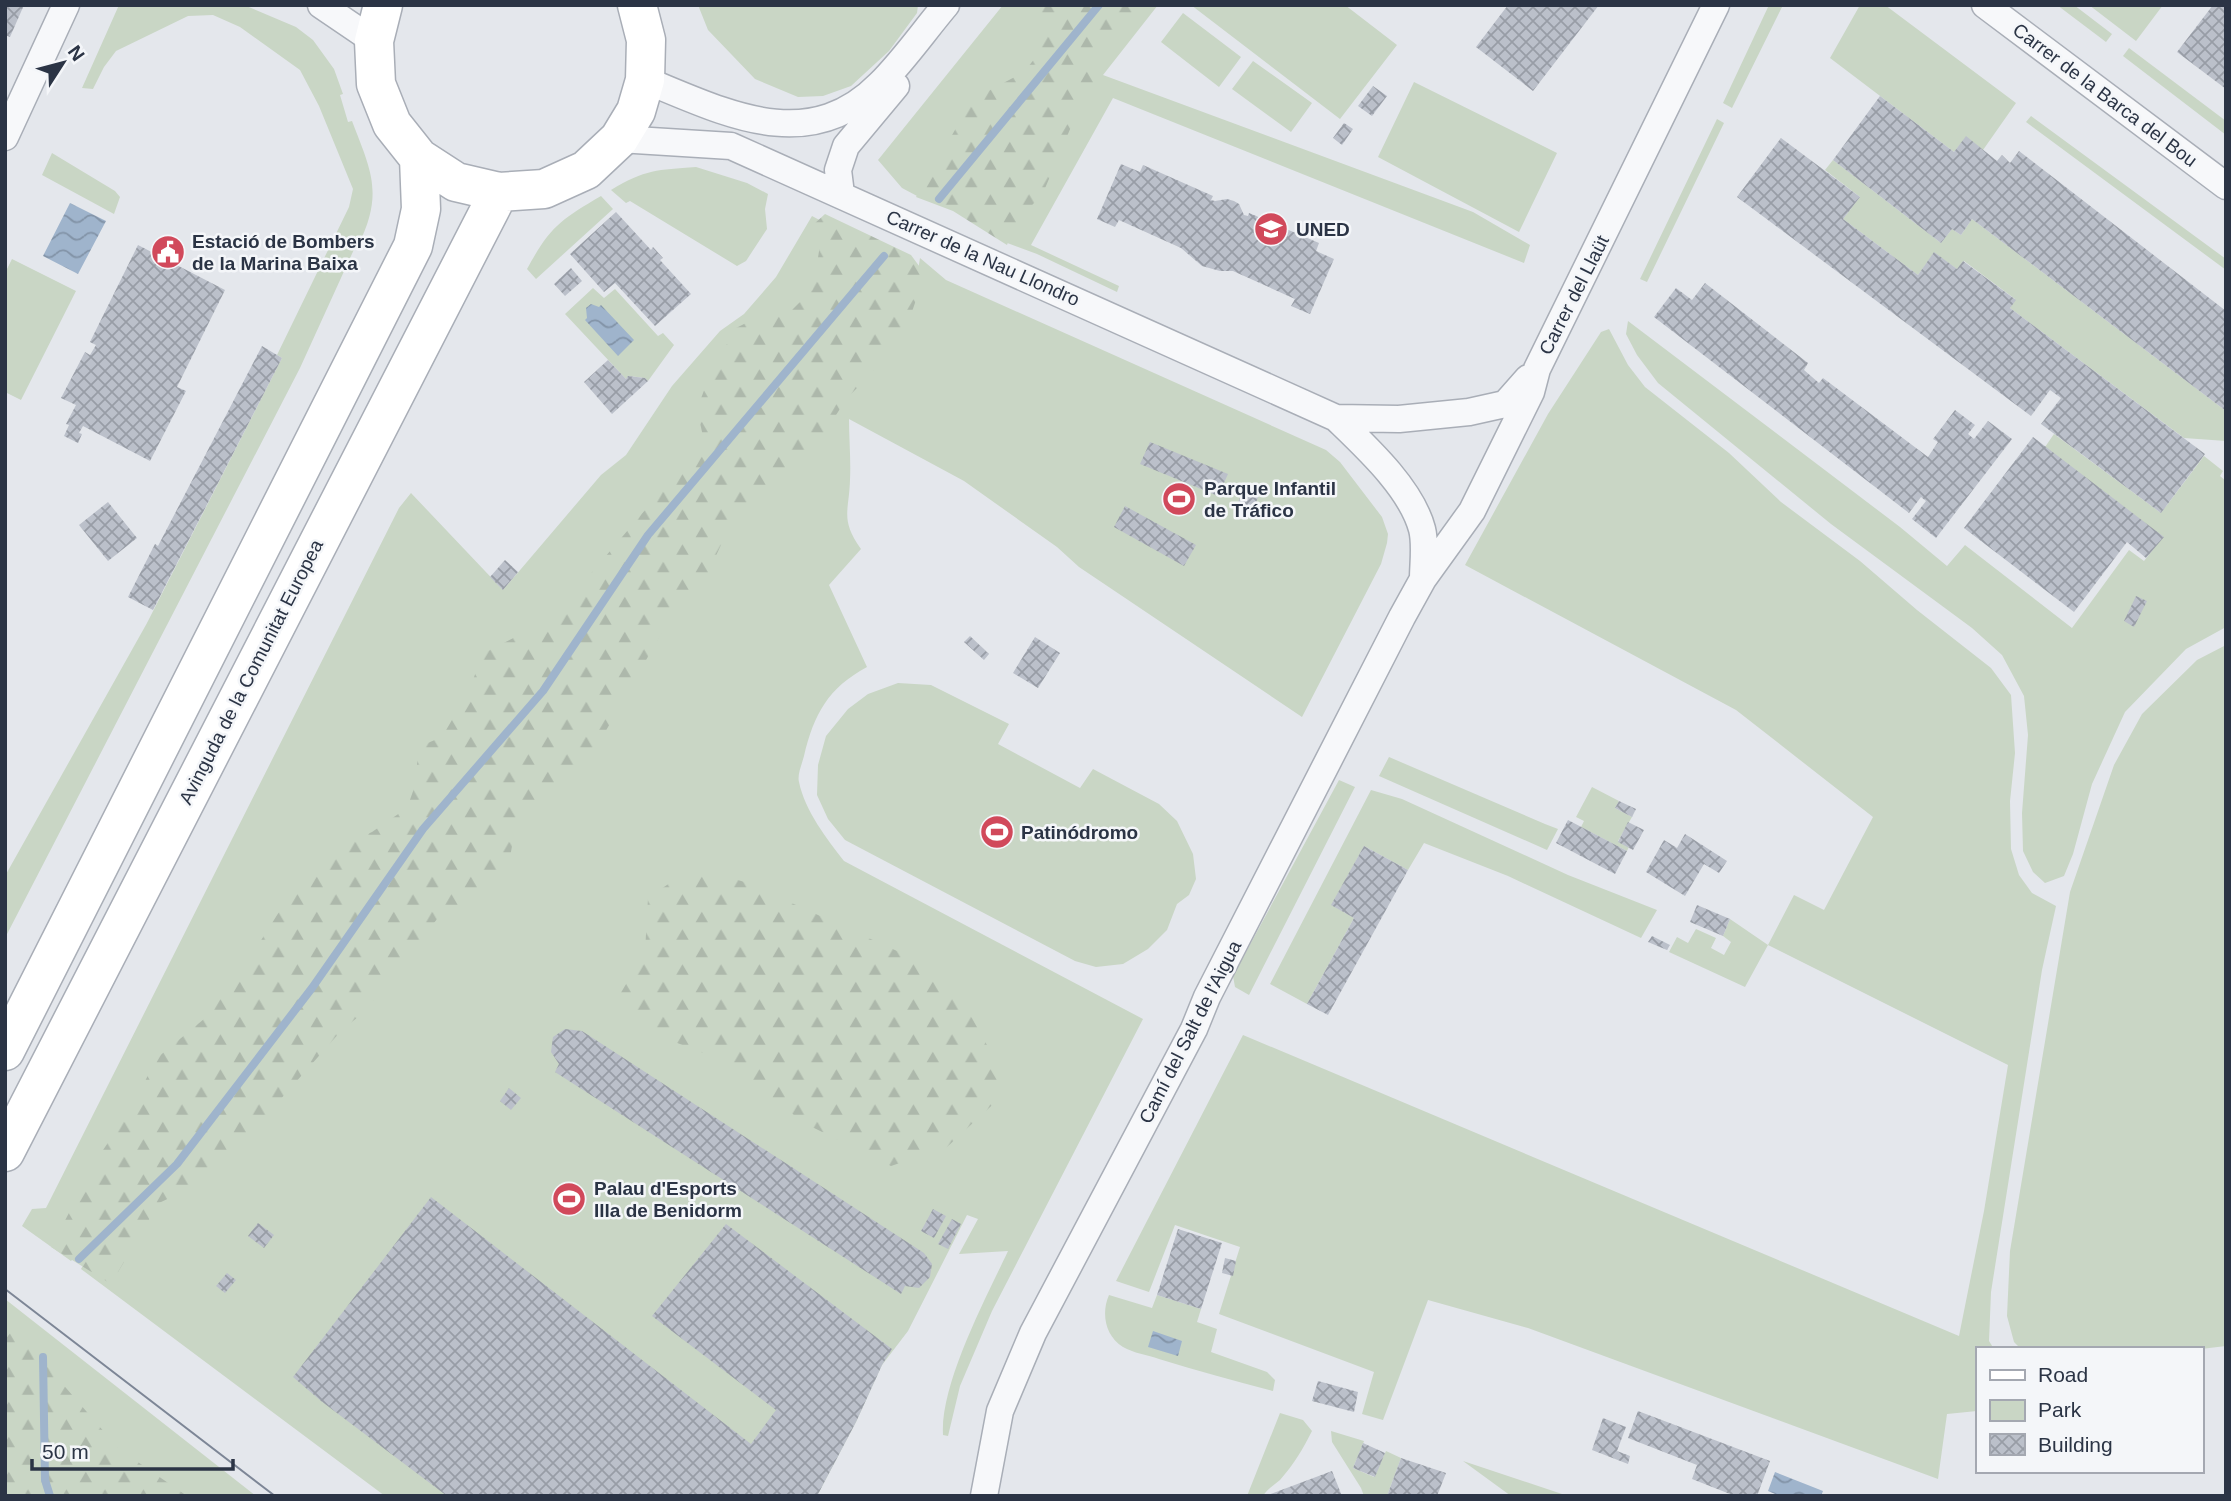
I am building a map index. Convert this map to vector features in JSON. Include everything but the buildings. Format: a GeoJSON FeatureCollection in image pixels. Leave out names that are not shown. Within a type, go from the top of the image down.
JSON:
{"type":"FeatureCollection","features":[{"type":"Feature","properties":{"kind":"main road"},"geometry":{"type":"LineString","coordinates":[[378,23],[376,84],[392,124],[419,158],[456,181],[499,192],[544,189],[586,170],[619,139],[636,111],[645,80],[646,40],[637,5]]}},
{"type":"Feature","properties":{"kind":"main road"},"geometry":{"type":"LineString","coordinates":[[5,1051],[412,246],[421,209],[419,158]]}},
{"type":"Feature","properties":{"kind":"main road","name":"Avinguda de la Comunitat Europea"},"geometry":{"type":"LineString","coordinates":[[5,1152],[499,192]]}},
{"type":"Feature","properties":{"kind":"street"},"geometry":{"type":"LineString","coordinates":[[5,137],[66,5]]}},
{"type":"Feature","properties":{"kind":"street"},"geometry":{"type":"LineString","coordinates":[[321,5],[378,23]]}},
{"type":"Feature","properties":{"kind":"street"},"geometry":{"type":"LineString","coordinates":[[645,80],[738,117],[785,125],[824,120],[852,107],[880,85],[946,5]]}},
{"type":"Feature","properties":{"kind":"street"},"geometry":{"type":"LineString","coordinates":[[841,194],[838,170],[846,146],[964,5]]}},
{"type":"Feature","properties":{"kind":"street","name":"Carrer del Llaüt"},"geometry":{"type":"LineString","coordinates":[[1423,579],[1472,511],[1531,392],[1537,369],[1716,5]]}},
{"type":"Feature","properties":{"kind":"street","name":"Carrer de la Barca del Bou"},"geometry":{"type":"LineString","coordinates":[[1985,5],[2226,186]]}},
{"type":"Feature","properties":{"kind":"street","name":"Carrer de la Nau Llondro"},"geometry":{"type":"LineString","coordinates":[[619,139],[731,146],[1336,418],[1382,463],[1410,502],[1423,530],[1423,579]]}},
{"type":"Feature","properties":{"kind":"street","name":"Carrer de la Nau Llondro"},"geometry":{"type":"LineString","coordinates":[[1336,418],[1399,419],[1469,412],[1505,404],[1537,369]]}},
{"type":"Feature","properties":{"kind":"street","name":"Camí del Salt de l'Aigua"},"geometry":{"type":"LineString","coordinates":[[984,1496],[1000,1411],[1033,1333],[1194,1029],[1207,997],[1423,579]]}},
{"type":"Feature","properties":{"kind":"green space"},"geometry":{"type":"Polygon","coordinates":[[[119,5],[244,5],[296,27],[313,40],[334,69],[343,94],[340,95],[348,122],[352,121],[365,154],[373,196],[371,211],[358,246],[356,245],[300,368],[5,938],[5,876],[147,623],[282,358],[277,355],[349,207],[353,189],[319,106],[300,70],[240,27],[213,15],[188,16],[116,51],[93,89],[82,88],[119,5]]]}},
{"type":"Feature","properties":{"kind":"green space"},"geometry":{"type":"Polygon","coordinates":[[[698,5],[918,5],[917,13],[889,51],[851,86],[823,96],[798,97],[755,79],[708,30],[698,5]]]}},
{"type":"Feature","properties":{"kind":"green space"},"geometry":{"type":"Polygon","coordinates":[[[1003,5],[1050,5],[1043,49],[1016,89],[919,197],[902,188],[878,160],[1003,5]]]}},
{"type":"Feature","properties":{"kind":"green space"},"geometry":{"type":"Polygon","coordinates":[[[1035,5],[1139,5],[1099,56],[1097,89],[1079,108],[1043,193],[1015,224],[1007,245],[953,211],[916,197],[973,99],[1024,72],[1039,53],[1035,5]]]}},
{"type":"Feature","properties":{"kind":"green space"},"geometry":{"type":"Polygon","coordinates":[[[1121,5],[1158,5],[1103,75],[1473,212],[1530,245],[1524,263],[1113,98],[1031,245],[1119,286],[1117,292],[1037,254],[1002,241],[1090,73],[1121,5]]]}},
{"type":"Feature","properties":{"kind":"green space"},"geometry":{"type":"Polygon","coordinates":[[[1191,5],[1345,5],[1397,45],[1340,119],[1191,5]]]}},
{"type":"Feature","properties":{"kind":"green space"},"geometry":{"type":"Polygon","coordinates":[[[1769,5],[1783,5],[1732,108],[1723,103],[1769,5]]]}},
{"type":"Feature","properties":{"kind":"green space"},"geometry":{"type":"Polygon","coordinates":[[[1860,5],[1885,5],[2016,103],[1983,150],[1966,137],[1954,152],[1830,58],[1860,5]]]}},
{"type":"Feature","properties":{"kind":"green space"},"geometry":{"type":"Polygon","coordinates":[[[2057,5],[2074,5],[2112,34],[2106,42],[2057,5]]]}},
{"type":"Feature","properties":{"kind":"green space"},"geometry":{"type":"Polygon","coordinates":[[[2089,5],[2163,5],[2136,41],[2089,5]]]}},
{"type":"Feature","properties":{"kind":"green space"},"geometry":{"type":"Polygon","coordinates":[[[1183,13],[1241,57],[1219,87],[1161,42],[1183,13]]]}},
{"type":"Feature","properties":{"kind":"green space"},"geometry":{"type":"Polygon","coordinates":[[[2129,48],[2226,121],[2226,135],[2123,56],[2129,48]]]}},
{"type":"Feature","properties":{"kind":"green space"},"geometry":{"type":"Polygon","coordinates":[[[1253,61],[1312,103],[1291,132],[1232,89],[1253,61]]]}},
{"type":"Feature","properties":{"kind":"green space"},"geometry":{"type":"Polygon","coordinates":[[[1414,82],[1557,153],[1519,232],[1378,157],[1414,82]]]}},
{"type":"Feature","properties":{"kind":"green space"},"geometry":{"type":"Polygon","coordinates":[[[2031,116],[2226,259],[2226,270],[2026,122],[2031,116]]]}},
{"type":"Feature","properties":{"kind":"green space"},"geometry":{"type":"Polygon","coordinates":[[[1717,119],[1724,123],[1647,282],[1640,279],[1717,119]]]}},
{"type":"Feature","properties":{"kind":"green space"},"geometry":{"type":"Polygon","coordinates":[[[52,153],[115,191],[120,197],[114,214],[42,175],[52,153]]]}},
{"type":"Feature","properties":{"kind":"green space"},"geometry":{"type":"Polygon","coordinates":[[[1833,160],[1941,243],[1952,229],[1961,235],[1972,219],[2226,411],[2226,441],[2184,438],[2010,308],[2015,299],[1964,261],[1957,269],[1934,253],[1918,275],[1843,219],[1860,197],[1825,170],[1833,160]]]}},
{"type":"Feature","properties":{"kind":"green space"},"geometry":{"type":"Polygon","coordinates":[[[696,167],[747,183],[768,194],[765,209],[767,229],[746,261],[737,266],[630,201],[626,203],[611,190],[652,172],[696,167]]]}},
{"type":"Feature","properties":{"kind":"green space"},"geometry":{"type":"Polygon","coordinates":[[[601,196],[613,209],[536,279],[527,269],[542,243],[557,226],[601,196]]]}},
{"type":"Feature","properties":{"kind":"green space"},"geometry":{"type":"Polygon","coordinates":[[[825,214],[911,255],[925,274],[906,329],[868,377],[847,398],[816,446],[727,532],[707,575],[662,632],[583,771],[545,800],[515,830],[510,857],[488,890],[463,912],[441,914],[364,1012],[341,1031],[202,1188],[180,1193],[159,1203],[111,1284],[51,1247],[99,1156],[130,1110],[157,1058],[204,1019],[238,977],[319,856],[372,832],[407,808],[416,783],[418,747],[442,737],[470,689],[482,654],[533,628],[564,605],[704,441],[697,409],[711,372],[736,328],[770,311],[791,311],[813,289],[820,245],[814,224],[825,214]]]}},
{"type":"Feature","properties":{"kind":"green space"},"geometry":{"type":"Polygon","coordinates":[[[812,216],[838,230],[827,277],[712,441],[413,815],[79,1252],[71,1261],[22,1226],[32,1209],[46,1208],[399,508],[411,493],[503,590],[601,475],[626,455],[672,386],[720,331],[744,314],[776,277],[812,216]]]}},
{"type":"Feature","properties":{"kind":"green space"},"geometry":{"type":"Polygon","coordinates":[[[920,258],[946,280],[1326,450],[1340,462],[1382,517],[1388,534],[1381,564],[1302,717],[1079,567],[1057,547],[964,481],[849,419],[850,472],[847,515],[850,530],[861,549],[829,585],[867,667],[842,684],[818,715],[799,776],[806,803],[817,824],[844,861],[1143,1019],[992,1311],[960,1386],[948,1436],[943,1435],[944,1414],[956,1367],[1008,1251],[959,1254],[978,1219],[967,1215],[908,1331],[882,1365],[817,1496],[385,1496],[81,1269],[86,1260],[657,615],[914,295],[920,258]]]}},
{"type":"Feature","properties":{"kind":"green space"},"geometry":{"type":"Polygon","coordinates":[[[12,259],[76,291],[21,400],[5,392],[5,273],[12,259]]]}},
{"type":"Feature","properties":{"kind":"green space"},"geometry":{"type":"Polygon","coordinates":[[[593,288],[604,298],[615,289],[658,336],[663,333],[674,345],[648,381],[645,378],[629,376],[626,379],[565,314],[593,288]]]}},
{"type":"Feature","properties":{"kind":"green space"},"geometry":{"type":"Polygon","coordinates":[[[1628,321],[1900,527],[1947,566],[1965,545],[2072,628],[2129,550],[2144,561],[2163,537],[2045,447],[2054,434],[2161,513],[2204,456],[2223,471],[2220,476],[2226,481],[2226,627],[2186,649],[2125,712],[2092,784],[2073,854],[2064,876],[2045,883],[2033,872],[2023,851],[2022,813],[2028,735],[2024,696],[2002,655],[1972,628],[1831,524],[1658,383],[1637,355],[1626,334],[1628,321]]]}},
{"type":"Feature","properties":{"kind":"green space"},"geometry":{"type":"Polygon","coordinates":[[[1609,329],[1628,365],[1645,387],[1729,453],[1781,502],[1860,561],[1991,668],[2011,695],[2015,753],[2010,801],[2011,849],[2019,875],[2032,893],[2056,906],[2042,970],[1991,1292],[1989,1341],[1993,1347],[1976,1347],[1976,1411],[1947,1414],[1938,1479],[1528,1328],[1428,1300],[1383,1420],[1362,1414],[1374,1372],[1219,1314],[1240,1247],[1175,1225],[1149,1292],[1116,1281],[1243,1035],[1959,1336],[1984,1211],[2008,1065],[1768,945],[1794,895],[1824,910],[1873,817],[1736,710],[1465,565],[1548,414],[1601,332],[1609,329]]]}},
{"type":"Feature","properties":{"kind":"green space"},"geometry":{"type":"Polygon","coordinates":[[[2226,645],[2226,1346],[2203,1349],[2019,1347],[2014,1342],[2007,1316],[2010,1251],[2070,892],[2114,765],[2142,714],[2197,660],[2226,645]]]}},
{"type":"Feature","properties":{"kind":"green space","name":"Patinódromo"},"geometry":{"type":"Polygon","coordinates":[[[898,683],[931,685],[1009,724],[998,744],[1080,788],[1093,769],[1159,804],[1177,821],[1193,854],[1196,879],[1189,895],[1177,904],[1167,930],[1148,949],[1123,964],[1096,967],[1075,961],[845,840],[828,819],[817,795],[818,765],[826,736],[848,709],[868,694],[898,683]]]}},
{"type":"Feature","properties":{"kind":"green space"},"geometry":{"type":"Polygon","coordinates":[[[1389,757],[1558,829],[1547,850],[1379,776],[1389,757]]]}},
{"type":"Feature","properties":{"kind":"green space"},"geometry":{"type":"Polygon","coordinates":[[[1339,780],[1355,787],[1249,995],[1235,987],[1233,976],[1339,780]]]}},
{"type":"Feature","properties":{"kind":"green space"},"geometry":{"type":"Polygon","coordinates":[[[1592,787],[1619,801],[1615,808],[1632,817],[1618,841],[1629,847],[1627,851],[1581,827],[1584,821],[1576,817],[1592,787]]]}},
{"type":"Feature","properties":{"kind":"green space"},"geometry":{"type":"Polygon","coordinates":[[[1371,790],[1402,799],[1568,875],[1657,910],[1641,938],[1508,876],[1424,843],[1408,870],[1364,846],[1332,905],[1354,918],[1307,1004],[1270,984],[1371,790]]]}},
{"type":"Feature","properties":{"kind":"green space"},"geometry":{"type":"Polygon","coordinates":[[[693,867],[748,883],[908,956],[970,1014],[988,1047],[1003,1095],[947,1147],[891,1166],[804,1123],[727,1062],[659,1036],[619,996],[645,952],[648,898],[693,867]]]}},
{"type":"Feature","properties":{"kind":"green space"},"geometry":{"type":"Polygon","coordinates":[[[1730,919],[1768,945],[1745,987],[1669,952],[1677,937],[1688,943],[1696,929],[1716,938],[1711,948],[1724,955],[1731,942],[1723,936],[1730,919]]]}},
{"type":"Feature","properties":{"kind":"green space"},"geometry":{"type":"Polygon","coordinates":[[[1109,1295],[1152,1308],[1157,1295],[1201,1309],[1197,1322],[1217,1329],[1211,1352],[1267,1372],[1275,1380],[1273,1391],[1123,1347],[1112,1337],[1106,1324],[1105,1309],[1109,1295]]]}},
{"type":"Feature","properties":{"kind":"green space"},"geometry":{"type":"Polygon","coordinates":[[[5,1299],[256,1496],[5,1496],[5,1299]]]}},
{"type":"Feature","properties":{"kind":"green space"},"geometry":{"type":"Polygon","coordinates":[[[14,1328],[119,1449],[187,1496],[7,1496],[5,1340],[14,1328]]]}},
{"type":"Feature","properties":{"kind":"green space"},"geometry":{"type":"Polygon","coordinates":[[[1280,1413],[1303,1420],[1312,1431],[1280,1480],[1263,1496],[1247,1496],[1280,1413]]]}},
{"type":"Feature","properties":{"kind":"green space"},"geometry":{"type":"Polygon","coordinates":[[[1331,1431],[1364,1441],[1353,1468],[1374,1477],[1386,1451],[1401,1458],[1387,1496],[1364,1496],[1332,1442],[1331,1431]]]}},
{"type":"Feature","properties":{"kind":"green space"},"geometry":{"type":"Polygon","coordinates":[[[1463,1461],[1568,1496],[1511,1496],[1463,1461]]]}},
{"type":"Feature","properties":{"kind":"water"},"geometry":{"type":"Polygon","coordinates":[[[70,203],[106,221],[78,274],[43,256],[70,203]]]}},
{"type":"Feature","properties":{"kind":"water"},"geometry":{"type":"Polygon","coordinates":[[[591,304],[599,307],[601,305],[634,340],[618,356],[585,320],[586,308],[591,304]]]}},
{"type":"Feature","properties":{"kind":"water"},"geometry":{"type":"Polygon","coordinates":[[[1153,1331],[1182,1341],[1178,1356],[1148,1347],[1153,1331]]]}},
{"type":"Feature","properties":{"kind":"water"},"geometry":{"type":"Polygon","coordinates":[[[1775,1472],[1823,1491],[1821,1496],[1780,1496],[1768,1491],[1775,1472]]]}},
{"type":"Feature","properties":{"kind":"waterway"},"geometry":{"type":"LineString","coordinates":[[939,199],[1099,5]]}},
{"type":"Feature","properties":{"kind":"waterway"},"geometry":{"type":"LineString","coordinates":[[79,1259],[177,1164],[312,988],[423,829],[543,691],[648,535],[884,256]]}},
{"type":"Feature","properties":{"kind":"waterway"},"geometry":{"type":"LineString","coordinates":[[43,1357],[45,1480],[50,1496]]}},
{"type":"Feature","properties":{"kind":"tram line"},"geometry":{"type":"LineString","coordinates":[[5,1289],[275,1496]]}},
{"type":"Feature","properties":{"kind":"place","name":"UNED"},"geometry":{"type":"Point","coordinates":[1271,229]}},
{"type":"Feature","properties":{"kind":"place","name":"Estació de Bombers de la Marina Baixa"},"geometry":{"type":"Point","coordinates":[168,252]}},
{"type":"Feature","properties":{"kind":"place","name":"Parque Infantil de Tráfico"},"geometry":{"type":"Point","coordinates":[1179,499]}},
{"type":"Feature","properties":{"kind":"place","name":"Patinódromo"},"geometry":{"type":"Point","coordinates":[997,832]}},
{"type":"Feature","properties":{"kind":"place","name":"Palau d'Esports Illa de Benidorm"},"geometry":{"type":"Point","coordinates":[569,1199]}}]}
